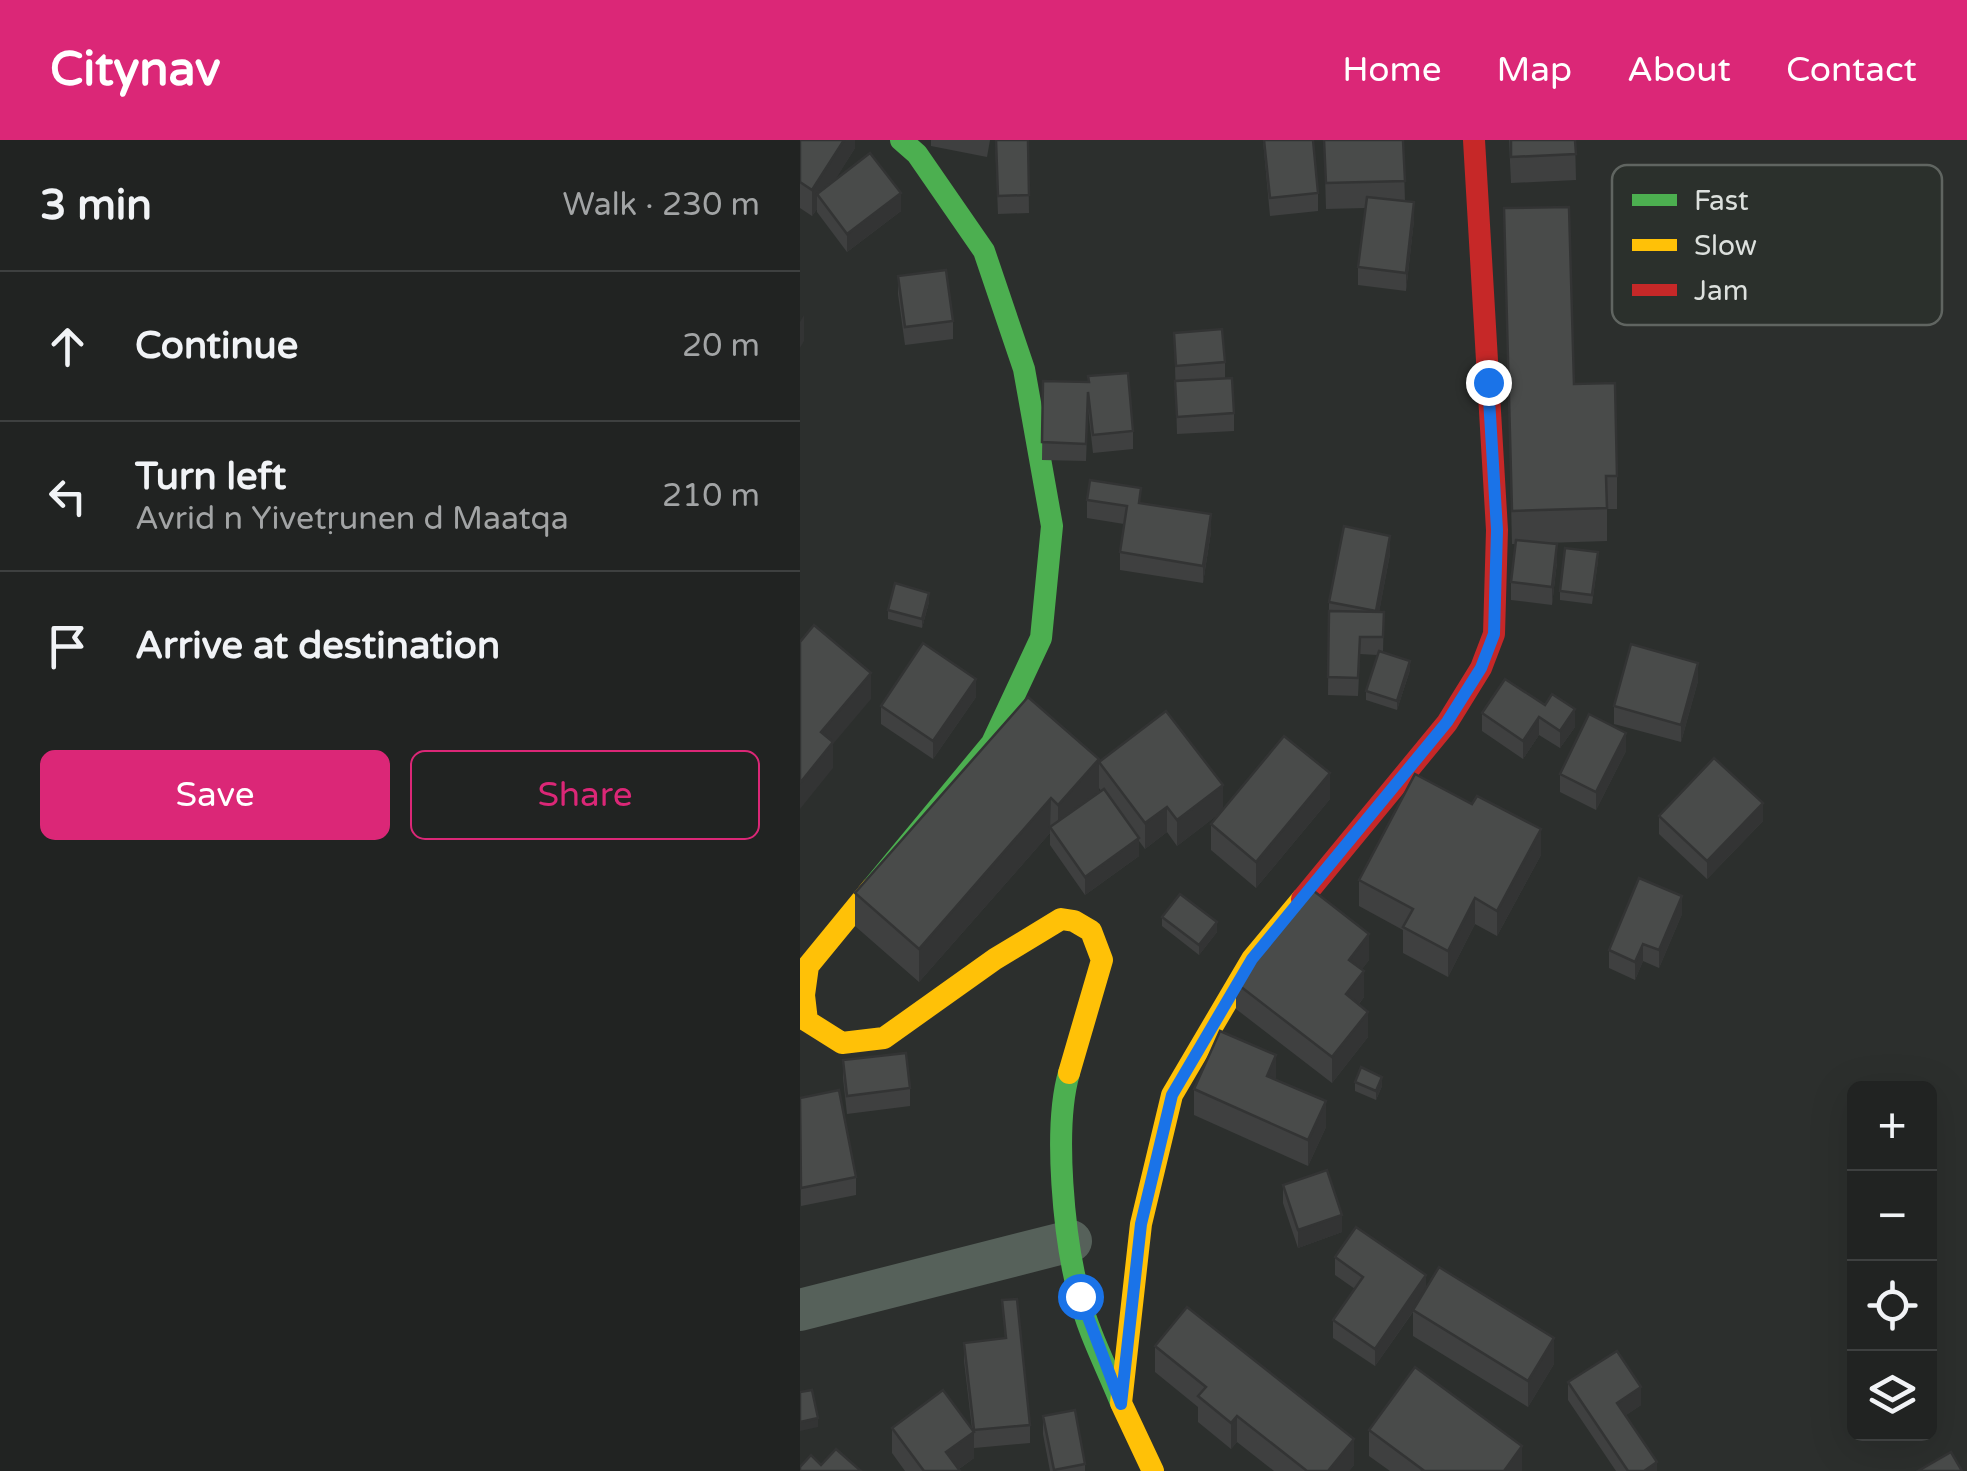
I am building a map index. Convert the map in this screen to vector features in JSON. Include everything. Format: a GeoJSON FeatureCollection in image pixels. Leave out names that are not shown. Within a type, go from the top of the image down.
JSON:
{"type":"FeatureCollection","features":[{"type":"Feature","properties":{"kind":"street"},"geometry":{"type":"LineString","coordinates":[[901,140],[918,154],[984,251],[1024,369],[1052,526],[1041,638],[992,743],[808,966],[804,995],[808,1022],[842,1043],[884,1038],[995,959],[1061,919],[1091,931],[1102,960],[1063,1093],[1064,1203],[1080,1296],[1121,1404],[1153,1471]]}},
{"type":"Feature","properties":{"kind":"street"},"geometry":{"type":"LineString","coordinates":[[1121,1404],[1141,1224],[1172,1095],[1252,959],[1447,722],[1481,668],[1494,634],[1497,530],[1474,140]]}},
{"type":"Feature","properties":{"kind":"street"},"geometry":{"type":"LineString","coordinates":[[800,1310],[1072,1241]]}},
{"type":"Feature","properties":{"kind":"building"},"geometry":{"type":"Polygon","coordinates":[[[800,140],[844,140],[812,190],[800,182],[800,140]]]}},
{"type":"Feature","properties":{"kind":"building"},"geometry":{"type":"Polygon","coordinates":[[[996,140],[1028,140],[1029,195],[998,196],[996,140]]]}},
{"type":"Feature","properties":{"kind":"building"},"geometry":{"type":"Polygon","coordinates":[[[1264,140],[1313,140],[1318,193],[1270,198],[1264,140]]]}},
{"type":"Feature","properties":{"kind":"building"},"geometry":{"type":"Polygon","coordinates":[[[1324,140],[1403,140],[1405,181],[1326,183],[1324,140]]]}},
{"type":"Feature","properties":{"kind":"building"},"geometry":{"type":"Polygon","coordinates":[[[1511,140],[1575,140],[1576,154],[1511,157],[1511,140]]]}},
{"type":"Feature","properties":{"kind":"building"},"geometry":{"type":"Polygon","coordinates":[[[870,153],[901,193],[847,234],[817,194],[870,153]]]}},
{"type":"Feature","properties":{"kind":"building"},"geometry":{"type":"Polygon","coordinates":[[[1367,197],[1414,202],[1406,273],[1358,267],[1367,197]]]}},
{"type":"Feature","properties":{"kind":"building"},"geometry":{"type":"Polygon","coordinates":[[[1569,207],[1574,384],[1615,383],[1617,476],[1606,476],[1607,508],[1512,511],[1504,208],[1569,207]]]}},
{"type":"Feature","properties":{"kind":"building"},"geometry":{"type":"Polygon","coordinates":[[[946,270],[953,321],[905,327],[898,276],[946,270]]]}},
{"type":"Feature","properties":{"kind":"building"},"geometry":{"type":"Polygon","coordinates":[[[1222,329],[1225,362],[1176,366],[1174,333],[1222,329]]]}},
{"type":"Feature","properties":{"kind":"building"},"geometry":{"type":"Polygon","coordinates":[[[1128,373],[1133,431],[1093,435],[1088,392],[1086,444],[1042,442],[1043,381],[1089,382],[1088,376],[1128,373]]]}},
{"type":"Feature","properties":{"kind":"building"},"geometry":{"type":"Polygon","coordinates":[[[1232,378],[1234,413],[1177,417],[1175,381],[1232,378]]]}},
{"type":"Feature","properties":{"kind":"building"},"geometry":{"type":"Polygon","coordinates":[[[1090,480],[1141,488],[1139,503],[1211,514],[1203,566],[1120,552],[1127,506],[1087,500],[1090,480]]]}},
{"type":"Feature","properties":{"kind":"building"},"geometry":{"type":"Polygon","coordinates":[[[1344,526],[1390,536],[1376,611],[1329,602],[1344,526]]]}},
{"type":"Feature","properties":{"kind":"building"},"geometry":{"type":"Polygon","coordinates":[[[1516,540],[1557,544],[1552,587],[1511,582],[1516,540]]]}},
{"type":"Feature","properties":{"kind":"building"},"geometry":{"type":"Polygon","coordinates":[[[1565,548],[1598,552],[1592,595],[1560,591],[1565,548]]]}},
{"type":"Feature","properties":{"kind":"building"},"geometry":{"type":"Polygon","coordinates":[[[895,583],[929,593],[922,619],[888,610],[895,583]]]}},
{"type":"Feature","properties":{"kind":"building"},"geometry":{"type":"Polygon","coordinates":[[[1329,611],[1384,612],[1383,637],[1360,637],[1358,678],[1328,677],[1329,611]]]}},
{"type":"Feature","properties":{"kind":"building"},"geometry":{"type":"Polygon","coordinates":[[[814,625],[871,673],[821,732],[833,742],[800,783],[800,642],[814,625]]]}},
{"type":"Feature","properties":{"kind":"building"},"geometry":{"type":"Polygon","coordinates":[[[923,643],[976,679],[933,741],[881,706],[923,643]]]}},
{"type":"Feature","properties":{"kind":"building"},"geometry":{"type":"Polygon","coordinates":[[[1631,644],[1698,663],[1681,725],[1614,706],[1631,644]]]}},
{"type":"Feature","properties":{"kind":"building"},"geometry":{"type":"Polygon","coordinates":[[[1379,651],[1410,661],[1397,701],[1366,691],[1379,651]]]}},
{"type":"Feature","properties":{"kind":"building"},"geometry":{"type":"Polygon","coordinates":[[[1505,679],[1545,705],[1552,694],[1575,709],[1560,731],[1539,717],[1523,741],[1482,713],[1505,679]]]}},
{"type":"Feature","properties":{"kind":"building"},"geometry":{"type":"Polygon","coordinates":[[[1028,697],[1099,759],[1058,805],[1051,798],[919,949],[855,893],[1028,697]]]}},
{"type":"Feature","properties":{"kind":"building"},"geometry":{"type":"Polygon","coordinates":[[[1166,711],[1223,785],[1177,820],[1167,807],[1145,823],[1099,762],[1166,711]]]}},
{"type":"Feature","properties":{"kind":"building"},"geometry":{"type":"Polygon","coordinates":[[[1589,714],[1626,733],[1596,792],[1560,774],[1589,714]]]}},
{"type":"Feature","properties":{"kind":"building"},"geometry":{"type":"Polygon","coordinates":[[[1284,736],[1330,773],[1256,862],[1211,824],[1284,736]]]}},
{"type":"Feature","properties":{"kind":"building"},"geometry":{"type":"Polygon","coordinates":[[[1714,758],[1763,803],[1707,861],[1659,816],[1714,758]]]}},
{"type":"Feature","properties":{"kind":"building"},"geometry":{"type":"Polygon","coordinates":[[[1415,774],[1472,804],[1477,796],[1541,829],[1497,911],[1475,898],[1448,951],[1403,927],[1413,909],[1359,880],[1415,774]]]}},
{"type":"Feature","properties":{"kind":"building"},"geometry":{"type":"Polygon","coordinates":[[[1104,789],[1139,838],[1085,877],[1050,827],[1104,789]]]}},
{"type":"Feature","properties":{"kind":"building"},"geometry":{"type":"Polygon","coordinates":[[[1639,878],[1682,896],[1659,950],[1643,944],[1635,962],[1609,950],[1639,878]]]}},
{"type":"Feature","properties":{"kind":"building"},"geometry":{"type":"Polygon","coordinates":[[[1310,888],[1369,934],[1349,960],[1364,971],[1346,994],[1368,1012],[1332,1057],[1236,983],[1310,888]]]}},
{"type":"Feature","properties":{"kind":"building"},"geometry":{"type":"Polygon","coordinates":[[[1180,894],[1217,922],[1199,945],[1162,917],[1180,894]]]}},
{"type":"Feature","properties":{"kind":"building"},"geometry":{"type":"Polygon","coordinates":[[[1220,1031],[1276,1055],[1267,1076],[1326,1101],[1308,1140],[1194,1089],[1220,1031]]]}},
{"type":"Feature","properties":{"kind":"building"},"geometry":{"type":"Polygon","coordinates":[[[906,1053],[910,1088],[847,1096],[843,1060],[906,1053]]]}},
{"type":"Feature","properties":{"kind":"building"},"geometry":{"type":"Polygon","coordinates":[[[1361,1067],[1382,1077],[1376,1091],[1355,1082],[1361,1067]]]}},
{"type":"Feature","properties":{"kind":"building"},"geometry":{"type":"Polygon","coordinates":[[[839,1090],[856,1177],[801,1188],[800,1098],[839,1090]]]}},
{"type":"Feature","properties":{"kind":"building"},"geometry":{"type":"Polygon","coordinates":[[[1327,1170],[1342,1215],[1298,1230],[1283,1185],[1327,1170]]]}},
{"type":"Feature","properties":{"kind":"building"},"geometry":{"type":"Polygon","coordinates":[[[1356,1227],[1426,1275],[1375,1349],[1333,1320],[1363,1277],[1335,1257],[1356,1227]]]}},
{"type":"Feature","properties":{"kind":"building"},"geometry":{"type":"Polygon","coordinates":[[[1439,1267],[1554,1338],[1528,1381],[1413,1310],[1439,1267]]]}},
{"type":"Feature","properties":{"kind":"building"},"geometry":{"type":"Polygon","coordinates":[[[1017,1299],[1030,1425],[974,1430],[964,1343],[1006,1338],[1002,1300],[1017,1299]]]}},
{"type":"Feature","properties":{"kind":"building"},"geometry":{"type":"Polygon","coordinates":[[[1187,1307],[1354,1439],[1328,1471],[1307,1471],[1237,1416],[1231,1423],[1198,1396],[1206,1387],[1155,1346],[1187,1307]]]}},
{"type":"Feature","properties":{"kind":"building"},"geometry":{"type":"Polygon","coordinates":[[[1617,1351],[1641,1387],[1617,1403],[1657,1462],[1644,1471],[1628,1471],[1568,1382],[1617,1351]]]}},
{"type":"Feature","properties":{"kind":"building"},"geometry":{"type":"Polygon","coordinates":[[[1415,1367],[1522,1446],[1504,1471],[1422,1471],[1369,1430],[1415,1367]]]}},
{"type":"Feature","properties":{"kind":"building"},"geometry":{"type":"Polygon","coordinates":[[[812,1390],[818,1418],[800,1422],[800,1392],[812,1390]]]}},
{"type":"Feature","properties":{"kind":"building"},"geometry":{"type":"Polygon","coordinates":[[[943,1390],[974,1432],[946,1452],[960,1471],[924,1471],[892,1428],[943,1390]]]}},
{"type":"Feature","properties":{"kind":"building"},"geometry":{"type":"Polygon","coordinates":[[[1075,1410],[1085,1464],[1054,1470],[1043,1416],[1075,1410]]]}},
{"type":"Feature","properties":{"kind":"building"},"geometry":{"type":"Polygon","coordinates":[[[836,1449],[861,1471],[800,1471],[811,1455],[821,1465],[836,1449]]]}},
{"type":"Feature","properties":{"kind":"building"},"geometry":{"type":"Polygon","coordinates":[[[1951,1452],[1962,1471],[1918,1471],[1951,1452]]]}},
{"type":"Feature","properties":{"kind":"traffic: fast"},"geometry":{"type":"LineString","coordinates":[[872,888],[992,743],[1041,638],[1052,526],[1024,369],[984,251],[917,154],[901,140]]}},
{"type":"Feature","properties":{"kind":"traffic: fast"},"geometry":{"type":"LineString","coordinates":[[1069,1073],[1061,1153],[1069,1244],[1083,1309],[1121,1403]]}},
{"type":"Feature","properties":{"kind":"traffic: slow"},"geometry":{"type":"LineString","coordinates":[[872,888],[808,966],[804,995],[807,1021],[842,1043],[884,1038],[995,959],[1061,919],[1074,921],[1091,931],[1102,960],[1069,1073]]}},
{"type":"Feature","properties":{"kind":"traffic: slow"},"geometry":{"type":"LineString","coordinates":[[1153,1471],[1121,1403],[1141,1224],[1172,1095],[1252,959],[1302,899]]}},
{"type":"Feature","properties":{"kind":"traffic: jam"},"geometry":{"type":"LineString","coordinates":[[1302,899],[1447,723],[1481,668],[1494,634],[1497,530],[1474,140]]}},
{"type":"Feature","properties":{"kind":"route"},"geometry":{"type":"LineString","coordinates":[[1080,1296],[1121,1404],[1141,1224],[1172,1095],[1252,959],[1447,722],[1481,668],[1494,634],[1497,530],[1488,382]]}}]}
